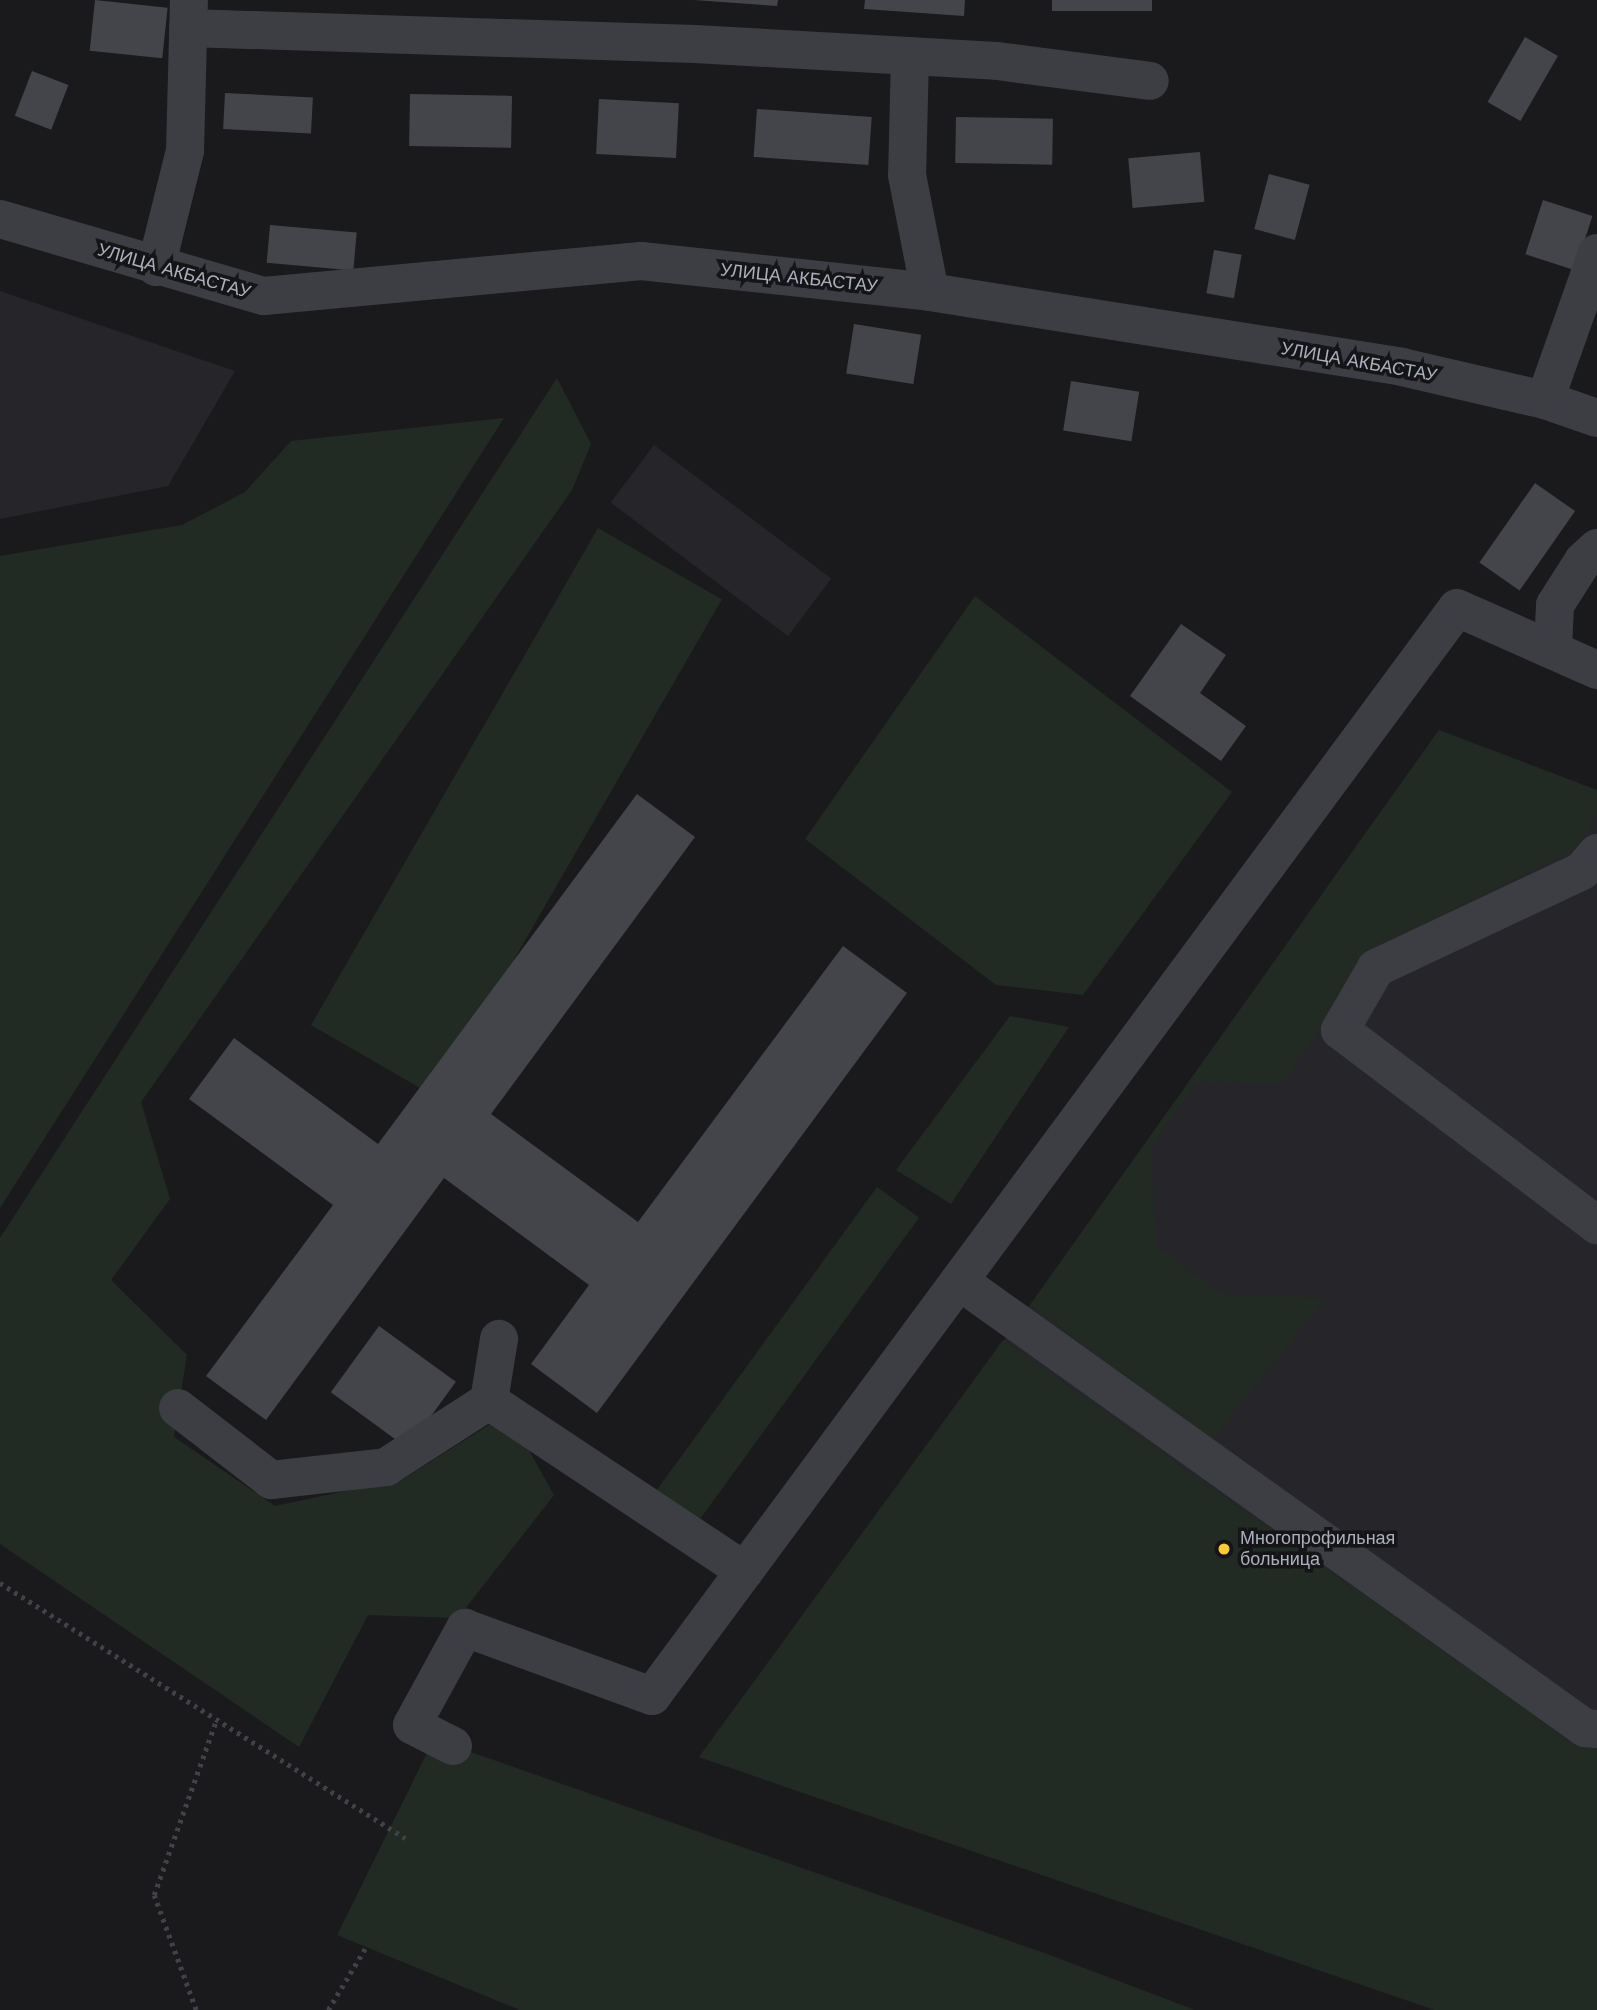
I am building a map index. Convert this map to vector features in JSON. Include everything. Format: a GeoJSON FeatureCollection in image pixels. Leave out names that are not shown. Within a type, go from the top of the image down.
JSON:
{"type":"FeatureCollection","features":[{"type":"Feature","properties":{"kind":"street"},"geometry":{"type":"LineString","coordinates":[[156,267],[185,150],[189,14],[997,61],[1150,81]]}},
{"type":"Feature","properties":{"kind":"street"},"geometry":{"type":"LineString","coordinates":[[910,56],[907,175],[930,292]]}},
{"type":"Feature","properties":{"kind":"street","name":"УЛИЦА АКБАСТАУ"},"geometry":{"type":"LineString","coordinates":[[0,219],[156,267],[264,296],[641,261],[930,292],[1402,367],[1545,400],[1597,418]]}},
{"type":"Feature","properties":{"kind":"street"},"geometry":{"type":"LineString","coordinates":[[1545,400],[1597,253]]}},
{"type":"Feature","properties":{"kind":"street"},"geometry":{"type":"LineString","coordinates":[[1553,650],[1555,605],[1583,561],[1597,548]]}},
{"type":"Feature","properties":{"kind":"street"},"geometry":{"type":"LineString","coordinates":[[453,1746],[412,1725],[465,1628],[652,1696],[1457,608],[1597,670]]}},
{"type":"Feature","properties":{"kind":"street"},"geometry":{"type":"LineString","coordinates":[[1597,853],[1582,871],[1376,968],[1340,1030],[1597,1225]]}},
{"type":"Feature","properties":{"kind":"street"},"geometry":{"type":"LineString","coordinates":[[959,1281],[1585,1728],[1597,1729]]}},
{"type":"Feature","properties":{"kind":"street"},"geometry":{"type":"LineString","coordinates":[[178,1408],[271,1480],[386,1467],[489,1401],[499,1339]]}},
{"type":"Feature","properties":{"kind":"street"},"geometry":{"type":"LineString","coordinates":[[489,1401],[745,1571]]}},
{"type":"Feature","properties":{"kind":"path"},"geometry":{"type":"LineString","coordinates":[[0,1583],[405,1838]]}},
{"type":"Feature","properties":{"kind":"path"},"geometry":{"type":"LineString","coordinates":[[196,2010],[154,1895],[216,1721]]}},
{"type":"Feature","properties":{"kind":"path"},"geometry":{"type":"LineString","coordinates":[[328,2010],[366,1947]]}},
{"type":"Feature","properties":{"kind":"shaded area"},"geometry":{"type":"Polygon","coordinates":[[[0,291],[235,371],[168,486],[0,519],[0,291]]]}},
{"type":"Feature","properties":{"kind":"shaded area"},"geometry":{"type":"Polygon","coordinates":[[[557,378],[591,444],[572,490],[141,1102],[170,1199],[111,1280],[187,1355],[174,1437],[275,1506],[403,1479],[508,1413],[554,1495],[458,1618],[368,1615],[299,1747],[0,1544],[0,1238],[557,378]]]}},
{"type":"Feature","properties":{"kind":"shaded area"},"geometry":{"type":"Polygon","coordinates":[[[504,418],[0,1208],[0,556],[182,525],[245,492],[291,441],[504,418]]]}},
{"type":"Feature","properties":{"kind":"shaded area"},"geometry":{"type":"Polygon","coordinates":[[[654,445],[831,579],[788,636],[611,503],[654,445]]]}},
{"type":"Feature","properties":{"kind":"shaded area"},"geometry":{"type":"Polygon","coordinates":[[[598,528],[722,600],[435,1097],[311,1025],[598,528]]]}},
{"type":"Feature","properties":{"kind":"shaded area"},"geometry":{"type":"Polygon","coordinates":[[[975,596],[1232,792],[1083,995],[996,985],[805,839],[975,596]]]}},
{"type":"Feature","properties":{"kind":"shaded area","name":"Многопрофильная больница"},"geometry":{"type":"Polygon","coordinates":[[[1439,730],[1597,805],[1597,2010],[1435,2010],[699,1757],[1030,1305],[1439,730]]]}},
{"type":"Feature","properties":{"kind":"shaded area"},"geometry":{"type":"Polygon","coordinates":[[[1439,730],[1597,790],[1597,811],[1577,849],[1379,945],[1282,1083],[1196,1082],[1151,1148],[1156,1246],[1222,1294],[1325,1298],[1212,1440],[1030,1305],[1439,730]]]}},
{"type":"Feature","properties":{"kind":"shaded area"},"geometry":{"type":"Polygon","coordinates":[[[1010,1016],[1069,1027],[951,1204],[896,1170],[1010,1016]]]}},
{"type":"Feature","properties":{"kind":"shaded area"},"geometry":{"type":"Polygon","coordinates":[[[877,1187],[919,1218],[695,1527],[652,1496],[877,1187]]]}},
{"type":"Feature","properties":{"kind":"shaded area"},"geometry":{"type":"Polygon","coordinates":[[[1003,1340],[1563,1736],[1597,1745],[1597,2010],[1435,2010],[699,1757],[1003,1340]]]}},
{"type":"Feature","properties":{"kind":"shaded area"},"geometry":{"type":"Polygon","coordinates":[[[434,1739],[1047,1954],[1195,2010],[520,2010],[337,1935],[434,1739]]]}},
{"type":"Feature","properties":{"kind":"building"},"geometry":{"type":"Polygon","coordinates":[[[95,0],[168,8],[162,58],[90,51],[95,0]]]}},
{"type":"Feature","properties":{"kind":"building"},"geometry":{"type":"Polygon","coordinates":[[[694,0],[778,0],[777,6],[694,0]]]}},
{"type":"Feature","properties":{"kind":"building"},"geometry":{"type":"Polygon","coordinates":[[[865,0],[965,0],[964,16],[864,9],[865,0]]]}},
{"type":"Feature","properties":{"kind":"building"},"geometry":{"type":"Polygon","coordinates":[[[1052,0],[1152,0],[1152,11],[1052,11],[1052,0]]]}},
{"type":"Feature","properties":{"kind":"building"},"geometry":{"type":"Polygon","coordinates":[[[1525,37],[1558,56],[1520,121],[1488,102],[1525,37]]]}},
{"type":"Feature","properties":{"kind":"building"},"geometry":{"type":"Polygon","coordinates":[[[32,71],[68,85],[51,130],[15,116],[32,71]]]}},
{"type":"Feature","properties":{"kind":"building"},"geometry":{"type":"Polygon","coordinates":[[[225,93],[313,98],[311,134],[223,129],[225,93]]]}},
{"type":"Feature","properties":{"kind":"building"},"geometry":{"type":"Polygon","coordinates":[[[410,94],[512,96],[511,148],[409,146],[410,94]]]}},
{"type":"Feature","properties":{"kind":"building"},"geometry":{"type":"Polygon","coordinates":[[[599,99],[679,103],[676,158],[596,154],[599,99]]]}},
{"type":"Feature","properties":{"kind":"building"},"geometry":{"type":"Polygon","coordinates":[[[757,109],[872,117],[868,165],[754,157],[757,109]]]}},
{"type":"Feature","properties":{"kind":"building"},"geometry":{"type":"Polygon","coordinates":[[[956,117],[1053,119],[1052,165],[955,163],[956,117]]]}},
{"type":"Feature","properties":{"kind":"building"},"geometry":{"type":"Polygon","coordinates":[[[1200,152],[1204,202],[1133,208],[1128,158],[1200,152]]]}},
{"type":"Feature","properties":{"kind":"building"},"geometry":{"type":"Polygon","coordinates":[[[1269,174],[1310,185],[1295,240],[1254,229],[1269,174]]]}},
{"type":"Feature","properties":{"kind":"building"},"geometry":{"type":"Polygon","coordinates":[[[1543,200],[1592,216],[1575,270],[1525,254],[1543,200]]]}},
{"type":"Feature","properties":{"kind":"building"},"geometry":{"type":"Polygon","coordinates":[[[270,225],[357,233],[353,270],[267,263],[270,225]]]}},
{"type":"Feature","properties":{"kind":"building"},"geometry":{"type":"Polygon","coordinates":[[[1214,250],[1242,255],[1234,298],[1206,293],[1214,250]]]}},
{"type":"Feature","properties":{"kind":"building"},"geometry":{"type":"Polygon","coordinates":[[[854,324],[921,335],[913,384],[846,373],[854,324]]]}},
{"type":"Feature","properties":{"kind":"building"},"geometry":{"type":"Polygon","coordinates":[[[1071,381],[1139,392],[1131,441],[1063,430],[1071,381]]]}},
{"type":"Feature","properties":{"kind":"building"},"geometry":{"type":"Polygon","coordinates":[[[1535,483],[1575,511],[1520,591],[1479,562],[1535,483]]]}},
{"type":"Feature","properties":{"kind":"building"},"geometry":{"type":"Polygon","coordinates":[[[1181,624],[1226,655],[1200,693],[1246,726],[1221,761],[1130,696],[1181,624]]]}},
{"type":"Feature","properties":{"kind":"building"},"geometry":{"type":"Polygon","coordinates":[[[637,794],[695,837],[491,1114],[638,1222],[843,946],[907,993],[597,1413],[531,1364],[589,1285],[444,1178],[266,1420],[206,1376],[333,1205],[189,1099],[234,1038],[378,1144],[637,794]]]}},
{"type":"Feature","properties":{"kind":"building"},"geometry":{"type":"Polygon","coordinates":[[[379,1326],[456,1382],[408,1448],[331,1392],[379,1326]]]}},
{"type":"Feature","properties":{"kind":"place","name":"Многопрофильная больница"},"geometry":{"type":"Point","coordinates":[1224,1549]}}]}
